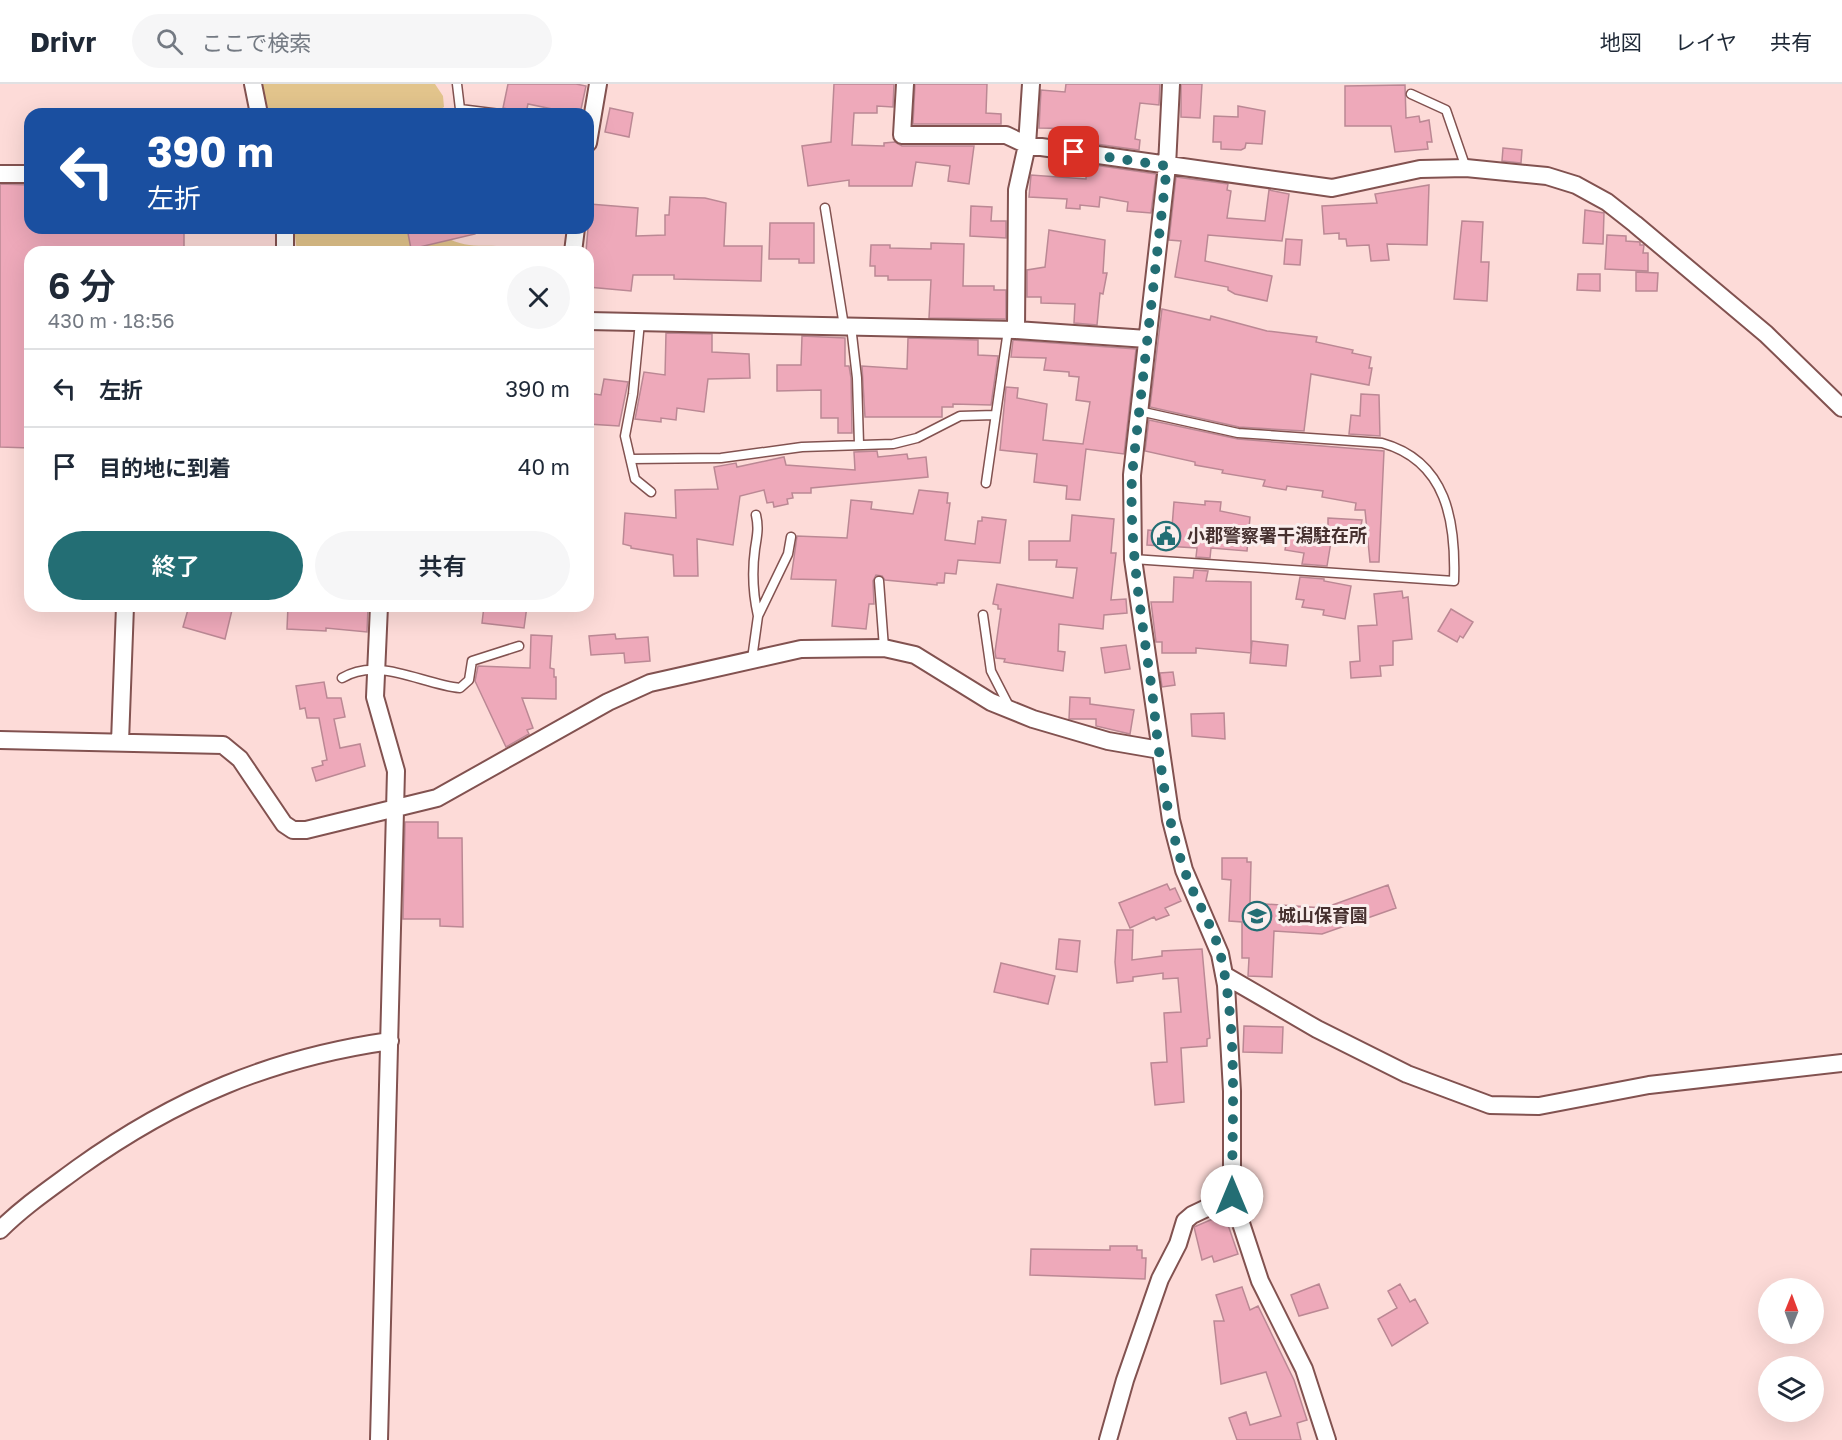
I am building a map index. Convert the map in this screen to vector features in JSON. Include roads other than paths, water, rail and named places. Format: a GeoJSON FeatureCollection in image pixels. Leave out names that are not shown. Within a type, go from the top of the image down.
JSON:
{"type":"FeatureCollection","features":[{"type":"Feature","properties":{"kind":"street"},"geometry":{"type":"LineString","coordinates":[[253,84],[258,108]]}},
{"type":"Feature","properties":{"kind":"street"},"geometry":{"type":"LineString","coordinates":[[594,108],[598,84]]}},
{"type":"Feature","properties":{"kind":"street"},"geometry":{"type":"LineString","coordinates":[[905,84],[902,135],[1006,135],[1027,145],[1332,188],[1420,169],[1466,168],[1547,176],[1576,185],[1607,202],[1700,276],[1766,334],[1842,408]]}},
{"type":"Feature","properties":{"kind":"street"},"geometry":{"type":"LineString","coordinates":[[1012,330],[1017,190],[1027,145],[1031,84]]}},
{"type":"Feature","properties":{"kind":"street"},"geometry":{"type":"LineString","coordinates":[[1171,84],[1167,166],[1132,475],[1130,519],[1133,559],[1171,820],[1184,870],[1205,914],[1220,954],[1224,975],[1232,1091],[1232,1196],[1260,1281],[1304,1369],[1327,1440]]}},
{"type":"Feature","properties":{"kind":"street"},"geometry":{"type":"LineString","coordinates":[[0,174],[24,174]]}},
{"type":"Feature","properties":{"kind":"street"},"geometry":{"type":"LineString","coordinates":[[594,321],[1012,330],[1147,339]]}},
{"type":"Feature","properties":{"kind":"street"},"geometry":{"type":"LineString","coordinates":[[120,742],[125,612]]}},
{"type":"Feature","properties":{"kind":"street"},"geometry":{"type":"LineString","coordinates":[[379,612],[375,697],[396,771],[393,808],[390,1041],[379,1440]]}},
{"type":"Feature","properties":{"kind":"street"},"geometry":{"type":"LineString","coordinates":[[0,740],[223,745],[240,759],[284,824],[293,830],[306,831],[349,822],[446,793],[608,702],[650,683],[801,649],[884,648],[915,655],[991,702],[1012,711],[1108,741],[1160,750]]}},
{"type":"Feature","properties":{"kind":"street"},"geometry":{"type":"LineString","coordinates":[[1224,975],[1317,1029],[1407,1074],[1451,1093],[1490,1105],[1539,1106],[1649,1086],[1842,1063]]}},
{"type":"Feature","properties":{"kind":"street"},"geometry":{"type":"LineString","coordinates":[[0,1230],[29,1203],[99,1153],[181,1103],[287,1061],[334,1049],[390,1041]]}},
{"type":"Feature","properties":{"kind":"street"},"geometry":{"type":"LineString","coordinates":[[1108,1440],[1125,1380],[1160,1279],[1178,1244],[1185,1221],[1192,1215],[1232,1196]]}},
{"type":"Feature","properties":{"kind":"lane"},"geometry":{"type":"LineString","coordinates":[[457,84],[458,108]]}},
{"type":"Feature","properties":{"kind":"lane"},"geometry":{"type":"LineString","coordinates":[[1411,94],[1446,110],[1466,168]]}},
{"type":"Feature","properties":{"kind":"lane"},"geometry":{"type":"LineString","coordinates":[[825,208],[857,378],[859,444]]}},
{"type":"Feature","properties":{"kind":"lane"},"geometry":{"type":"LineString","coordinates":[[640,322],[633,394],[625,436],[634,479],[651,492]]}},
{"type":"Feature","properties":{"kind":"lane"},"geometry":{"type":"LineString","coordinates":[[986,483],[995,415],[1012,330]]}},
{"type":"Feature","properties":{"kind":"lane"},"geometry":{"type":"LineString","coordinates":[[1133,559],[1454,581],[1455,547],[1451,513],[1440,490],[1419,461],[1400,448],[1382,443],[1238,433],[1139,411]]}},
{"type":"Feature","properties":{"kind":"lane"},"geometry":{"type":"LineString","coordinates":[[631,459],[722,458],[802,447],[892,444],[916,438],[960,416],[995,415]]}},
{"type":"Feature","properties":{"kind":"lane"},"geometry":{"type":"LineString","coordinates":[[756,515],[759,530],[755,549],[753,597],[758,616]]}},
{"type":"Feature","properties":{"kind":"lane"},"geometry":{"type":"LineString","coordinates":[[752,659],[758,616],[788,554],[790,537]]}},
{"type":"Feature","properties":{"kind":"lane"},"geometry":{"type":"LineString","coordinates":[[879,581],[884,648]]}},
{"type":"Feature","properties":{"kind":"lane"},"geometry":{"type":"LineString","coordinates":[[983,615],[991,671],[1012,711]]}},
{"type":"Feature","properties":{"kind":"lane"},"geometry":{"type":"LineString","coordinates":[[342,678],[354,671],[375,668],[460,688],[469,680],[472,661],[519,646]]}},
{"type":"Feature","properties":{"kind":"place","name":"小郡警察署干潟駐在所"},"geometry":{"type":"Point","coordinates":[1166,536]}},
{"type":"Feature","properties":{"kind":"place","name":"城山保育園"},"geometry":{"type":"Point","coordinates":[1257,916]}}]}
